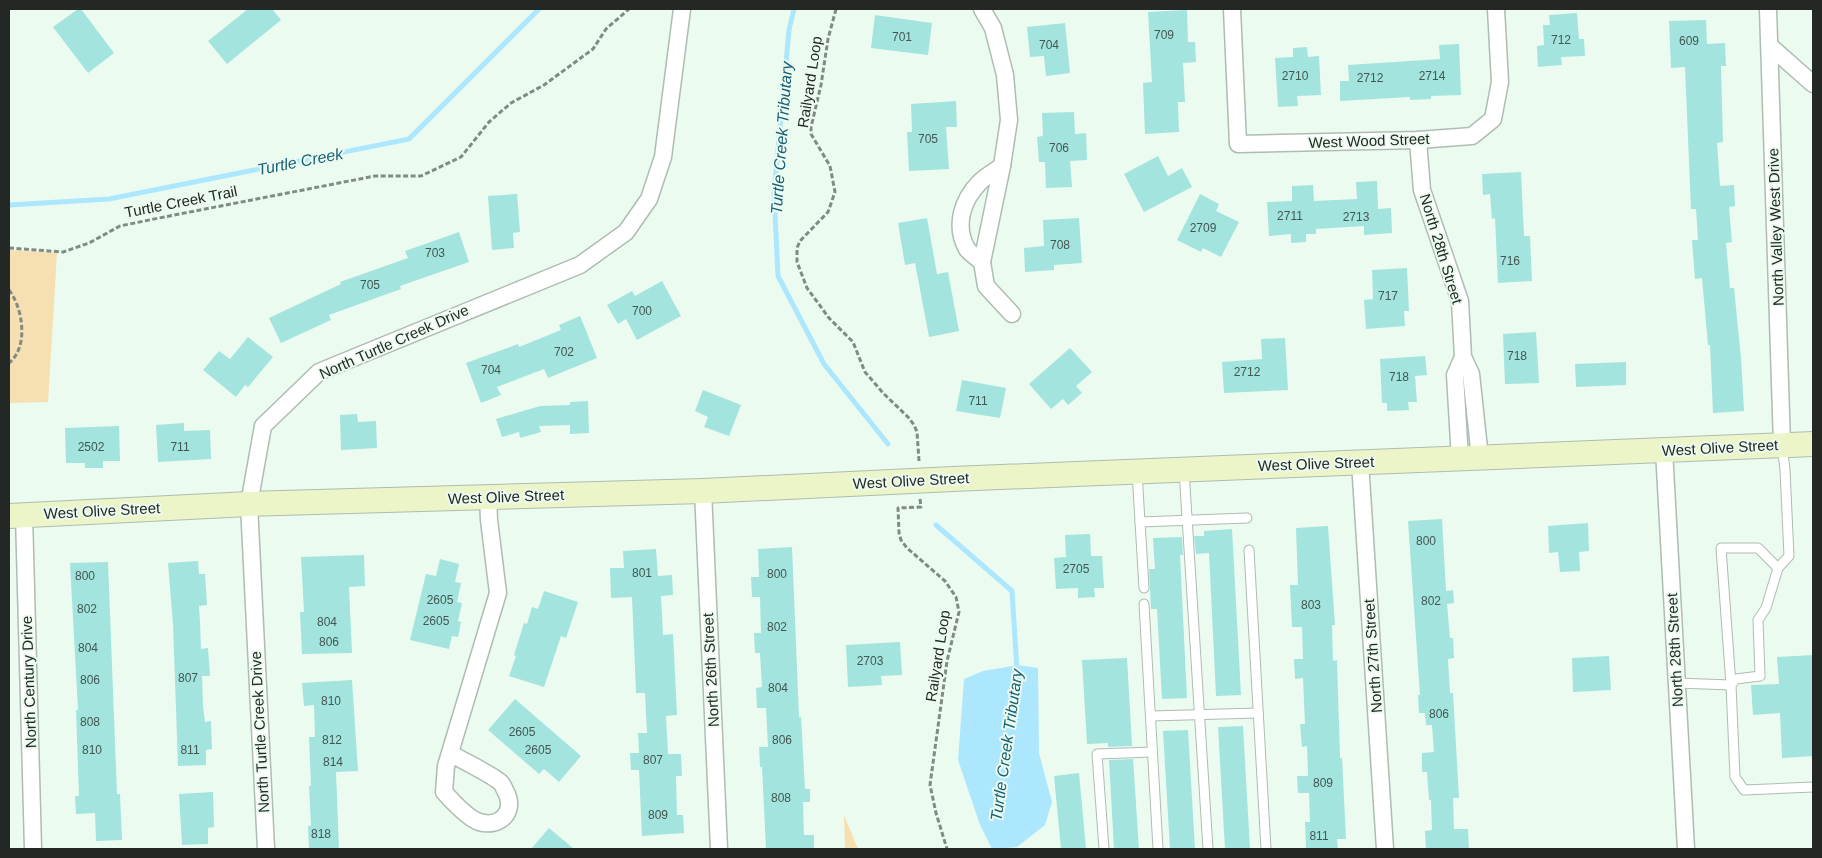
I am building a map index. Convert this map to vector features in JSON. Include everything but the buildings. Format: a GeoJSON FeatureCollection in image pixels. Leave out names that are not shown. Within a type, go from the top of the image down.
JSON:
{"type":"FeatureCollection","features":[{"type":"Feature","properties":{"kind":"main road","name":"West Olive Street"},"geometry":{"type":"LineString","coordinates":[[16,515],[249,504],[703,491],[1184,469],[1813,444]]}},
{"type":"Feature","properties":{"kind":"street","name":"North Turtle Creek Drive"},"geometry":{"type":"LineString","coordinates":[[266,849],[249,504],[263,426],[319,372],[580,265],[626,232],[649,199],[663,157],[682,9]]}},
{"type":"Feature","properties":{"kind":"street"},"geometry":{"type":"LineString","coordinates":[[982,9],[993,28],[1005,75],[1009,120],[1002,166],[982,262],[986,286],[1012,314]]}},
{"type":"Feature","properties":{"kind":"street","name":"West Wood Street"},"geometry":{"type":"LineString","coordinates":[[1232,9],[1238,144],[1418,140],[1472,136],[1494,119],[1500,82],[1496,9]]}},
{"type":"Feature","properties":{"kind":"street","name":"North Valley West Drive"},"geometry":{"type":"LineString","coordinates":[[1768,9],[1782,445]]}},
{"type":"Feature","properties":{"kind":"street"},"geometry":{"type":"LineString","coordinates":[[1770,46],[1813,84]]}},
{"type":"Feature","properties":{"kind":"street","name":"North 28th Street"},"geometry":{"type":"LineString","coordinates":[[1418,140],[1422,190],[1460,301],[1463,357],[1471,374],[1470,458]]}},
{"type":"Feature","properties":{"kind":"street"},"geometry":{"type":"LineString","coordinates":[[982,262],[968,250],[962,234],[960,218],[966,199],[981,182],[1002,166]]}},
{"type":"Feature","properties":{"kind":"street","name":"North 28th Street"},"geometry":{"type":"LineString","coordinates":[[1664,450],[1686,849]]}},
{"type":"Feature","properties":{"kind":"street","name":"North 27th Street"},"geometry":{"type":"LineString","coordinates":[[1360,462],[1385,849]]}},
{"type":"Feature","properties":{"kind":"street","name":"North 26th Street"},"geometry":{"type":"LineString","coordinates":[[703,491],[719,849]]}},
{"type":"Feature","properties":{"kind":"street"},"geometry":{"type":"LineString","coordinates":[[450,753],[501,783],[508,796],[509,807],[506,816],[495,822],[479,822],[454,804],[444,792],[446,766],[498,593],[488,497]]}},
{"type":"Feature","properties":{"kind":"street","name":"North Century Drive"},"geometry":{"type":"LineString","coordinates":[[16,515],[33,849]]}},
{"type":"Feature","properties":{"kind":"lane"},"geometry":{"type":"LineString","coordinates":[[1731,685],[1736,679],[1760,676],[1758,620],[1766,608],[1778,568],[1789,556],[1782,445]]}},
{"type":"Feature","properties":{"kind":"lane"},"geometry":{"type":"LineString","coordinates":[[1184,469],[1208,849]]}},
{"type":"Feature","properties":{"kind":"lane"},"geometry":{"type":"LineString","coordinates":[[1137,471],[1144,588]]}},
{"type":"Feature","properties":{"kind":"lane"},"geometry":{"type":"LineString","coordinates":[[1140,522],[1248,518]]}},
{"type":"Feature","properties":{"kind":"lane"},"geometry":{"type":"LineString","coordinates":[[1778,568],[1758,548],[1721,548],[1731,685],[1735,776],[1744,790],[1813,787]]}},
{"type":"Feature","properties":{"kind":"lane"},"geometry":{"type":"LineString","coordinates":[[1249,550],[1266,849]]}},
{"type":"Feature","properties":{"kind":"lane"},"geometry":{"type":"LineString","coordinates":[[1144,604],[1158,849]]}},
{"type":"Feature","properties":{"kind":"lane"},"geometry":{"type":"LineString","coordinates":[[1677,683],[1731,685]]}},
{"type":"Feature","properties":{"kind":"lane"},"geometry":{"type":"LineString","coordinates":[[1151,716],[1258,712]]}},
{"type":"Feature","properties":{"kind":"lane"},"geometry":{"type":"LineString","coordinates":[[1104,849],[1097,754],[1152,752]]}},
{"type":"Feature","properties":{"kind":"path","name":"Turtle Creek Trail"},"geometry":{"type":"LineString","coordinates":[[9,248],[63,252],[89,243],[120,226],[152,219],[375,176],[421,176],[461,157],[489,122],[511,102],[544,85],[593,49],[606,29],[629,9]]}},
{"type":"Feature","properties":{"kind":"path","name":"Railyard Loop"},"geometry":{"type":"LineString","coordinates":[[836,9],[828,39],[821,85],[811,127],[811,134],[830,166],[835,192],[828,212],[800,241],[797,248],[797,262],[801,277],[814,298],[853,342],[865,372],[914,425],[917,432],[918,459]]}},
{"type":"Feature","properties":{"kind":"path"},"geometry":{"type":"LineString","coordinates":[[9,290],[19,310],[22,335],[14,358],[9,362]]}},
{"type":"Feature","properties":{"kind":"path","name":"Railyard Loop"},"geometry":{"type":"LineString","coordinates":[[921,507],[898,508],[901,540],[907,548],[945,580],[956,597],[958,612],[947,661],[930,785],[947,849]]}},
{"type":"Feature","properties":{"kind":"shaded area"},"geometry":{"type":"Polygon","coordinates":[[[9,250],[57,253],[48,402],[9,403],[9,250]]]}},
{"type":"Feature","properties":{"kind":"shaded area"},"geometry":{"type":"Polygon","coordinates":[[[844,815],[858,849],[845,849],[844,815]]]}},
{"type":"Feature","properties":{"kind":"water"},"geometry":{"type":"Polygon","coordinates":[[[1018,665],[1038,668],[1039,753],[1052,802],[1045,825],[1017,847],[992,849],[980,825],[958,760],[964,679],[983,671],[1018,665]]]}},
{"type":"Feature","properties":{"kind":"waterway","name":"Turtle Creek"},"geometry":{"type":"LineString","coordinates":[[9,205],[109,199],[409,139],[539,9]]}},
{"type":"Feature","properties":{"kind":"waterway","name":"Turtle Creek Tributary"},"geometry":{"type":"LineString","coordinates":[[794,9],[789,30],[774,193],[778,276],[824,364],[888,444]]}},
{"type":"Feature","properties":{"kind":"waterway","name":"Turtle Creek Tributary"},"geometry":{"type":"LineString","coordinates":[[936,525],[1012,591],[1017,671]]}}]}
